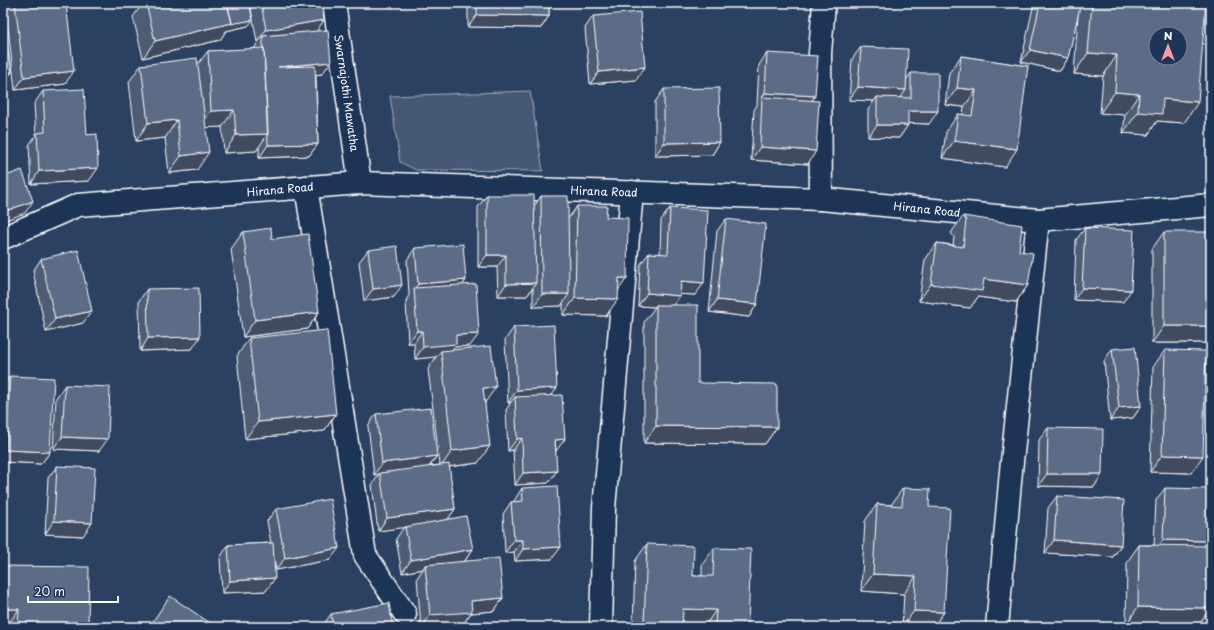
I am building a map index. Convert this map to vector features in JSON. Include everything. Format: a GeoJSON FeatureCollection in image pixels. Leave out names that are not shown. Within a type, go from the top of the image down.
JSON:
{"type":"FeatureCollection","features":[{"type":"Feature","properties":{"kind":"street","name":"Swarnajothi Mawatha"},"geometry":{"type":"LineString","coordinates":[[334,3],[360,182]]}},
{"type":"Feature","properties":{"kind":"street"},"geometry":{"type":"LineString","coordinates":[[821,198],[820,53],[824,3]]}},
{"type":"Feature","properties":{"kind":"street","name":"Hirana Road"},"geometry":{"type":"LineString","coordinates":[[3,238],[78,206],[360,182],[821,198],[1038,220],[1211,205]]}},
{"type":"Feature","properties":{"kind":"street"},"geometry":{"type":"LineString","coordinates":[[306,186],[365,555],[405,614]]}},
{"type":"Feature","properties":{"kind":"street"},"geometry":{"type":"LineString","coordinates":[[601,627],[604,508],[632,192]]}},
{"type":"Feature","properties":{"kind":"street"},"geometry":{"type":"LineString","coordinates":[[997,627],[1011,471],[1038,220]]}},
{"type":"Feature","properties":{"kind":"shaded area"},"geometry":{"type":"Polygon","coordinates":[[[530,91],[543,171],[416,170],[400,162],[390,96],[530,91]]]}},
{"type":"Feature","properties":{"kind":"building"},"geometry":{"type":"Polygon","coordinates":[[[15,3],[66,3],[74,71],[24,77],[15,3]]]}},
{"type":"Feature","properties":{"kind":"building"},"geometry":{"type":"Polygon","coordinates":[[[146,3],[227,3],[232,23],[155,41],[146,3]]]}},
{"type":"Feature","properties":{"kind":"building"},"geometry":{"type":"Polygon","coordinates":[[[227,3],[249,3],[253,20],[231,24],[227,3]]]}},
{"type":"Feature","properties":{"kind":"building"},"geometry":{"type":"Polygon","coordinates":[[[261,3],[322,3],[324,20],[266,30],[261,3]]]}},
{"type":"Feature","properties":{"kind":"building"},"geometry":{"type":"Polygon","coordinates":[[[477,3],[549,3],[549,16],[477,15],[477,3]]]}},
{"type":"Feature","properties":{"kind":"building"},"geometry":{"type":"Polygon","coordinates":[[[1040,3],[1081,3],[1068,58],[1030,50],[1040,3]]]}},
{"type":"Feature","properties":{"kind":"building"},"geometry":{"type":"Polygon","coordinates":[[[1092,3],[1206,3],[1198,102],[1163,99],[1162,114],[1138,112],[1139,94],[1115,92],[1117,55],[1088,53],[1092,3]]]}},
{"type":"Feature","properties":{"kind":"building"},"geometry":{"type":"Polygon","coordinates":[[[640,12],[645,67],[599,72],[593,16],[640,12]]]}},
{"type":"Feature","properties":{"kind":"building"},"geometry":{"type":"Polygon","coordinates":[[[3,24],[12,72],[3,74],[3,24]]]}},
{"type":"Feature","properties":{"kind":"building"},"geometry":{"type":"Polygon","coordinates":[[[328,30],[331,62],[278,67],[315,66],[318,144],[268,145],[263,36],[328,30]]]}},
{"type":"Feature","properties":{"kind":"building"},"geometry":{"type":"Polygon","coordinates":[[[861,47],[908,49],[906,90],[858,87],[861,47]]]}},
{"type":"Feature","properties":{"kind":"building"},"geometry":{"type":"Polygon","coordinates":[[[264,48],[268,134],[236,135],[234,110],[211,111],[208,51],[264,48]]]}},
{"type":"Feature","properties":{"kind":"building"},"geometry":{"type":"Polygon","coordinates":[[[767,53],[818,56],[815,96],[765,93],[767,53]]]}},
{"type":"Feature","properties":{"kind":"building"},"geometry":{"type":"Polygon","coordinates":[[[961,56],[1028,66],[1017,149],[954,141],[958,114],[972,116],[976,90],[957,88],[961,56]]]}},
{"type":"Feature","properties":{"kind":"building"},"geometry":{"type":"Polygon","coordinates":[[[197,58],[209,152],[181,156],[177,120],[148,123],[141,65],[197,58]]]}},
{"type":"Feature","properties":{"kind":"building"},"geometry":{"type":"Polygon","coordinates":[[[911,73],[938,73],[938,111],[908,111],[908,125],[877,125],[877,97],[911,98],[911,73]]]}},
{"type":"Feature","properties":{"kind":"building"},"geometry":{"type":"Polygon","coordinates":[[[719,88],[720,142],[664,143],[664,89],[719,88]]]}},
{"type":"Feature","properties":{"kind":"building"},"geometry":{"type":"Polygon","coordinates":[[[84,89],[87,135],[97,134],[98,168],[39,171],[37,133],[45,132],[43,91],[84,89]]]}},
{"type":"Feature","properties":{"kind":"building"},"geometry":{"type":"Polygon","coordinates":[[[762,97],[819,101],[816,151],[760,147],[762,97]]]}},
{"type":"Feature","properties":{"kind":"building"},"geometry":{"type":"Polygon","coordinates":[[[22,170],[33,201],[3,212],[3,177],[22,170]]]}},
{"type":"Feature","properties":{"kind":"building"},"geometry":{"type":"Polygon","coordinates":[[[487,195],[534,195],[536,283],[506,284],[506,255],[487,255],[487,195]]]}},
{"type":"Feature","properties":{"kind":"building"},"geometry":{"type":"Polygon","coordinates":[[[541,196],[568,196],[569,294],[542,294],[541,196]]]}},
{"type":"Feature","properties":{"kind":"building"},"geometry":{"type":"Polygon","coordinates":[[[577,206],[607,206],[606,217],[628,218],[627,278],[619,278],[618,299],[575,298],[577,206]]]}},
{"type":"Feature","properties":{"kind":"building"},"geometry":{"type":"Polygon","coordinates":[[[670,208],[708,210],[704,283],[681,281],[680,296],[647,293],[649,253],[668,254],[670,208]]]}},
{"type":"Feature","properties":{"kind":"building"},"geometry":{"type":"Polygon","coordinates":[[[963,216],[1022,225],[1019,251],[1033,253],[1028,285],[984,279],[982,291],[931,284],[937,243],[963,247],[966,220],[963,216]]]}},
{"type":"Feature","properties":{"kind":"building"},"geometry":{"type":"Polygon","coordinates":[[[726,219],[766,224],[757,304],[717,300],[726,219]]]}},
{"type":"Feature","properties":{"kind":"building"},"geometry":{"type":"Polygon","coordinates":[[[271,228],[272,239],[308,234],[319,312],[255,320],[243,232],[271,228]]]}},
{"type":"Feature","properties":{"kind":"building"},"geometry":{"type":"Polygon","coordinates":[[[1085,228],[1134,230],[1131,290],[1082,288],[1085,228]]]}},
{"type":"Feature","properties":{"kind":"building"},"geometry":{"type":"Polygon","coordinates":[[[1164,232],[1211,232],[1211,326],[1164,326],[1164,232]]]}},
{"type":"Feature","properties":{"kind":"building"},"geometry":{"type":"Polygon","coordinates":[[[463,244],[466,280],[418,284],[415,248],[463,244]]]}},
{"type":"Feature","properties":{"kind":"building"},"geometry":{"type":"Polygon","coordinates":[[[397,246],[402,285],[373,289],[368,250],[397,246]]]}},
{"type":"Feature","properties":{"kind":"building"},"geometry":{"type":"Polygon","coordinates":[[[78,250],[92,311],[55,319],[41,259],[78,250]]]}},
{"type":"Feature","properties":{"kind":"building"},"geometry":{"type":"Polygon","coordinates":[[[476,284],[479,334],[456,335],[456,344],[423,347],[422,331],[417,331],[414,288],[476,284]]]}},
{"type":"Feature","properties":{"kind":"building"},"geometry":{"type":"Polygon","coordinates":[[[199,288],[200,337],[148,338],[147,289],[199,288]]]}},
{"type":"Feature","properties":{"kind":"building"},"geometry":{"type":"Polygon","coordinates":[[[656,305],[698,305],[698,383],[777,384],[777,427],[656,426],[656,305]]]}},
{"type":"Feature","properties":{"kind":"building"},"geometry":{"type":"Polygon","coordinates":[[[554,325],[557,388],[517,390],[514,327],[554,325]]]}},
{"type":"Feature","properties":{"kind":"building"},"geometry":{"type":"Polygon","coordinates":[[[327,330],[336,414],[258,422],[249,338],[327,330]]]}},
{"type":"Feature","properties":{"kind":"building"},"geometry":{"type":"Polygon","coordinates":[[[491,346],[496,387],[483,388],[490,446],[452,451],[441,351],[491,346]]]}},
{"type":"Feature","properties":{"kind":"building"},"geometry":{"type":"Polygon","coordinates":[[[1135,347],[1141,406],[1119,408],[1112,349],[1135,347]]]}},
{"type":"Feature","properties":{"kind":"building"},"geometry":{"type":"Polygon","coordinates":[[[1165,350],[1206,351],[1203,456],[1162,455],[1165,350]]]}},
{"type":"Feature","properties":{"kind":"building"},"geometry":{"type":"Polygon","coordinates":[[[10,376],[54,378],[50,452],[6,450],[10,376]]]}},
{"type":"Feature","properties":{"kind":"building"},"geometry":{"type":"Polygon","coordinates":[[[65,385],[110,387],[108,439],[62,437],[65,385]]]}},
{"type":"Feature","properties":{"kind":"building"},"geometry":{"type":"Polygon","coordinates":[[[562,395],[565,439],[555,440],[557,471],[523,473],[522,438],[517,439],[515,397],[562,395]]]}},
{"type":"Feature","properties":{"kind":"building"},"geometry":{"type":"Polygon","coordinates":[[[431,408],[437,456],[382,463],[376,414],[431,408]]]}},
{"type":"Feature","properties":{"kind":"building"},"geometry":{"type":"Polygon","coordinates":[[[1048,428],[1103,429],[1102,474],[1047,474],[1048,428]]]}},
{"type":"Feature","properties":{"kind":"building"},"geometry":{"type":"Polygon","coordinates":[[[449,464],[455,509],[387,518],[380,473],[449,464]]]}},
{"type":"Feature","properties":{"kind":"building"},"geometry":{"type":"Polygon","coordinates":[[[57,466],[95,468],[92,523],[54,521],[57,466]]]}},
{"type":"Feature","properties":{"kind":"building"},"geometry":{"type":"Polygon","coordinates":[[[557,486],[561,547],[523,549],[523,540],[514,540],[511,502],[523,501],[522,488],[557,486]]]}},
{"type":"Feature","properties":{"kind":"building"},"geometry":{"type":"Polygon","coordinates":[[[903,488],[930,489],[929,507],[950,508],[944,612],[914,611],[916,576],[873,574],[877,504],[902,506],[903,488]]]}},
{"type":"Feature","properties":{"kind":"building"},"geometry":{"type":"Polygon","coordinates":[[[1165,488],[1209,489],[1207,541],[1163,540],[1165,488]]]}},
{"type":"Feature","properties":{"kind":"building"},"geometry":{"type":"Polygon","coordinates":[[[1057,496],[1124,500],[1121,545],[1054,540],[1057,496]]]}},
{"type":"Feature","properties":{"kind":"building"},"geometry":{"type":"Polygon","coordinates":[[[330,499],[339,548],[285,558],[276,509],[330,499]]]}},
{"type":"Feature","properties":{"kind":"building"},"geometry":{"type":"Polygon","coordinates":[[[466,516],[473,549],[411,560],[405,527],[466,516]]]}},
{"type":"Feature","properties":{"kind":"building"},"geometry":{"type":"Polygon","coordinates":[[[273,543],[275,578],[230,581],[228,545],[273,543]]]}},
{"type":"Feature","properties":{"kind":"building"},"geometry":{"type":"Polygon","coordinates":[[[647,544],[694,546],[693,576],[713,576],[714,548],[751,549],[748,626],[715,625],[716,610],[683,609],[682,627],[644,625],[647,544]]]}},
{"type":"Feature","properties":{"kind":"building"},"geometry":{"type":"Polygon","coordinates":[[[1139,545],[1211,546],[1210,608],[1138,607],[1139,545]]]}},
{"type":"Feature","properties":{"kind":"building"},"geometry":{"type":"Polygon","coordinates":[[[499,558],[503,598],[471,601],[472,612],[430,615],[425,565],[499,558]]]}},
{"type":"Feature","properties":{"kind":"building"},"geometry":{"type":"Polygon","coordinates":[[[3,566],[89,567],[88,627],[18,627],[19,609],[3,609],[3,566]]]}},
{"type":"Feature","properties":{"kind":"building"},"geometry":{"type":"Polygon","coordinates":[[[170,596],[216,627],[149,627],[170,596]]]}},
{"type":"Feature","properties":{"kind":"building"},"geometry":{"type":"Polygon","coordinates":[[[389,603],[393,627],[333,627],[331,614],[389,603]]]}}]}
